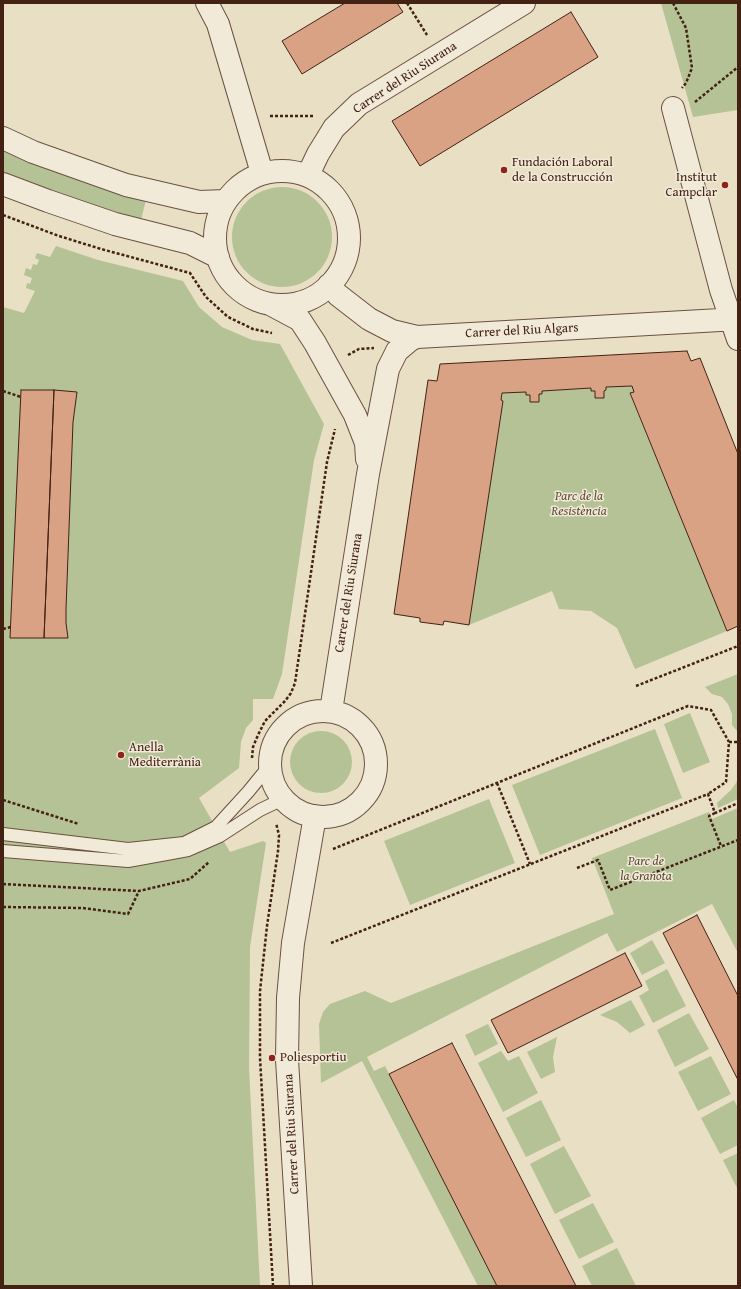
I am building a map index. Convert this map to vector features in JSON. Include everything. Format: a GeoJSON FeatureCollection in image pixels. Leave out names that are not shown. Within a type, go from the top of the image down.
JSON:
{"type":"FeatureCollection","features":[{"type":"Feature","properties":{"kind":"street"},"geometry":{"type":"LineString","coordinates":[[207,3],[218,24],[262,173]]}},
{"type":"Feature","properties":{"kind":"street","name":"Carrer del Riu Siurana"},"geometry":{"type":"LineString","coordinates":[[308,175],[318,154],[334,128],[358,104],[524,3]]}},
{"type":"Feature","properties":{"kind":"street","name":"Carrer del Riu Algars"},"geometry":{"type":"LineString","coordinates":[[320,291],[338,295],[369,319],[392,331],[417,337],[736,326],[721,290],[682,101]]}},
{"type":"Feature","properties":{"kind":"street"},"geometry":{"type":"LineString","coordinates":[[3,138],[33,152],[126,185],[199,202],[225,201]]}},
{"type":"Feature","properties":{"kind":"street"},"geometry":{"type":"LineString","coordinates":[[285,170],[308,175],[327,188],[342,206],[348,227],[349,248],[342,268],[320,291],[291,304],[270,304],[250,296],[233,284],[220,266],[215,246],[216,222],[225,201],[241,184],[262,173],[285,170]]}},
{"type":"Feature","properties":{"kind":"street"},"geometry":{"type":"LineString","coordinates":[[3,184],[115,224],[190,243],[218,257]]}},
{"type":"Feature","properties":{"kind":"street","name":"Carrer del Riu Siurana"},"geometry":{"type":"LineString","coordinates":[[315,343],[309,318],[320,291]]}},
{"type":"Feature","properties":{"kind":"street","name":"Carrer del Riu Siurana"},"geometry":{"type":"LineString","coordinates":[[270,304],[300,320],[315,343],[355,415],[366,443],[368,474]]}},
{"type":"Feature","properties":{"kind":"street","name":"Carrer del Riu Siurana"},"geometry":{"type":"LineString","coordinates":[[331,711],[368,474],[388,369],[397,351],[410,340],[417,337]]}},
{"type":"Feature","properties":{"kind":"street"},"geometry":{"type":"LineString","coordinates":[[313,711],[331,711],[352,718],[361,726],[371,739],[376,755],[376,780],[361,801],[348,811],[332,816],[315,816],[298,810],[283,798],[274,783],[270,765],[273,746],[282,730],[296,718],[313,711]]}},
{"type":"Feature","properties":{"kind":"street","name":"Carrer del Riu Siurana"},"geometry":{"type":"LineString","coordinates":[[301,1286],[287,1060],[288,998],[293,943],[315,816]]}},
{"type":"Feature","properties":{"kind":"lane"},"geometry":{"type":"LineString","coordinates":[[3,834],[128,850],[184,843],[216,828],[270,765]]}},
{"type":"Feature","properties":{"kind":"lane"},"geometry":{"type":"LineString","coordinates":[[3,851],[128,861],[188,850],[220,836],[260,810],[283,798]]}},
{"type":"Feature","properties":{"kind":"path"},"geometry":{"type":"LineString","coordinates":[[407,3],[428,38]]}},
{"type":"Feature","properties":{"kind":"path"},"geometry":{"type":"LineString","coordinates":[[673,3],[686,28],[692,68],[686,83],[682,101]]}},
{"type":"Feature","properties":{"kind":"path"},"geometry":{"type":"LineString","coordinates":[[682,101],[738,67]]}},
{"type":"Feature","properties":{"kind":"path"},"geometry":{"type":"LineString","coordinates":[[263,116],[315,116]]}},
{"type":"Feature","properties":{"kind":"path"},"geometry":{"type":"LineString","coordinates":[[3,215],[59,236],[190,273],[206,297],[228,317],[253,329],[275,333]]}},
{"type":"Feature","properties":{"kind":"path"},"geometry":{"type":"LineString","coordinates":[[347,356],[359,349],[381,348]]}},
{"type":"Feature","properties":{"kind":"path"},"geometry":{"type":"LineString","coordinates":[[3,391],[21,397]]}},
{"type":"Feature","properties":{"kind":"path"},"geometry":{"type":"LineString","coordinates":[[3,629],[11,627]]}},
{"type":"Feature","properties":{"kind":"path"},"geometry":{"type":"LineString","coordinates":[[636,686],[738,646]]}},
{"type":"Feature","properties":{"kind":"path"},"geometry":{"type":"LineString","coordinates":[[330,943],[708,794],[726,782],[729,742],[711,710],[688,706],[331,850]]}},
{"type":"Feature","properties":{"kind":"path"},"geometry":{"type":"LineString","coordinates":[[729,742],[738,742]]}},
{"type":"Feature","properties":{"kind":"path"},"geometry":{"type":"LineString","coordinates":[[497,783],[530,864]]}},
{"type":"Feature","properties":{"kind":"path"},"geometry":{"type":"LineString","coordinates":[[708,794],[715,813]]}},
{"type":"Feature","properties":{"kind":"path"},"geometry":{"type":"LineString","coordinates":[[721,846],[709,816],[738,803]]}},
{"type":"Feature","properties":{"kind":"path"},"geometry":{"type":"LineString","coordinates":[[577,868],[598,860],[610,890],[738,840]]}},
{"type":"Feature","properties":{"kind":"path"},"geometry":{"type":"LineString","coordinates":[[3,884],[139,891],[190,879],[212,860]]}},
{"type":"Feature","properties":{"kind":"path"},"geometry":{"type":"LineString","coordinates":[[3,907],[83,908],[128,914],[139,891]]}},
{"type":"Feature","properties":{"kind":"green space"},"geometry":{"type":"Polygon","coordinates":[[[661,3],[738,3],[738,110],[693,117],[661,3]]]}},
{"type":"Feature","properties":{"kind":"green space"},"geometry":{"type":"Polygon","coordinates":[[[3,151],[58,173],[146,200],[141,220],[118,215],[3,173],[3,151]]]}},
{"type":"Feature","properties":{"kind":"green space"},"geometry":{"type":"Polygon","coordinates":[[[282,187],[292,188],[310,195],[324,209],[331,227],[331,247],[324,265],[310,279],[292,286],[282,287],[272,286],[254,279],[240,265],[233,247],[232,237],[233,227],[240,209],[254,195],[272,188],[282,187]]]}},
{"type":"Feature","properties":{"kind":"green space","name":"Anella Mediterrània"},"geometry":{"type":"Polygon","coordinates":[[[56,246],[98,260],[183,281],[199,307],[222,327],[252,340],[280,344],[324,424],[314,460],[282,674],[273,699],[253,699],[253,720],[246,728],[241,742],[239,768],[199,798],[230,852],[263,841],[266,843],[250,947],[249,1068],[260,1286],[3,1286],[3,307],[24,313],[35,291],[26,288],[27,283],[30,284],[32,278],[24,275],[26,268],[31,270],[33,264],[37,265],[39,260],[35,258],[37,253],[50,257],[56,246]]]}},
{"type":"Feature","properties":{"kind":"green space","name":"Parc de la Resistència"},"geometry":{"type":"Polygon","coordinates":[[[632,386],[634,392],[630,394],[727,631],[635,669],[617,628],[591,611],[559,609],[552,591],[469,625],[503,401],[501,400],[502,393],[526,392],[526,394],[530,395],[530,402],[539,402],[539,394],[542,394],[542,391],[591,388],[591,391],[595,391],[595,398],[604,398],[604,391],[606,390],[606,387],[632,386]]]}},
{"type":"Feature","properties":{"kind":"green space"},"geometry":{"type":"Polygon","coordinates":[[[738,674],[738,732],[732,725],[732,714],[728,704],[722,697],[712,694],[705,687],[738,674]]]}},
{"type":"Feature","properties":{"kind":"green space"},"geometry":{"type":"Polygon","coordinates":[[[690,713],[710,762],[683,773],[664,724],[690,713]]]}},
{"type":"Feature","properties":{"kind":"green space"},"geometry":{"type":"Polygon","coordinates":[[[655,729],[682,798],[540,855],[512,785],[655,729]]]}},
{"type":"Feature","properties":{"kind":"green space"},"geometry":{"type":"Polygon","coordinates":[[[315,731],[327,731],[343,740],[350,750],[352,762],[350,774],[343,784],[327,793],[315,793],[304,788],[295,779],[290,768],[290,756],[295,745],[304,736],[315,731]]]}},
{"type":"Feature","properties":{"kind":"green space"},"geometry":{"type":"Polygon","coordinates":[[[738,778],[738,799],[718,808],[717,803],[731,790],[738,778]]]}},
{"type":"Feature","properties":{"kind":"green space"},"geometry":{"type":"Polygon","coordinates":[[[489,799],[515,863],[410,905],[384,841],[489,799]]]}},
{"type":"Feature","properties":{"kind":"green space","name":"Parc de la Granota"},"geometry":{"type":"Polygon","coordinates":[[[738,808],[738,953],[712,904],[617,952],[607,933],[367,1057],[374,1071],[385,1066],[497,1286],[478,1286],[362,1061],[321,1083],[319,1024],[323,1012],[330,1004],[365,991],[391,1003],[614,914],[592,858],[709,812],[712,819],[738,808]]]}},
{"type":"Feature","properties":{"kind":"green space"},"geometry":{"type":"Polygon","coordinates":[[[652,940],[665,963],[642,975],[630,953],[652,940]]]}},
{"type":"Feature","properties":{"kind":"green space"},"geometry":{"type":"Polygon","coordinates":[[[667,969],[686,1006],[653,1023],[639,996],[649,990],[645,981],[667,969]]]}},
{"type":"Feature","properties":{"kind":"green space"},"geometry":{"type":"Polygon","coordinates":[[[631,1000],[645,1025],[630,1033],[617,1022],[600,1015],[631,1000]]]}},
{"type":"Feature","properties":{"kind":"green space"},"geometry":{"type":"Polygon","coordinates":[[[689,1013],[709,1049],[675,1067],[657,1030],[689,1013]]]}},
{"type":"Feature","properties":{"kind":"green space"},"geometry":{"type":"Polygon","coordinates":[[[488,1024],[498,1044],[475,1056],[465,1035],[488,1024]]]}},
{"type":"Feature","properties":{"kind":"green space"},"geometry":{"type":"Polygon","coordinates":[[[557,1037],[553,1057],[555,1072],[541,1079],[527,1052],[557,1037]]]}},
{"type":"Feature","properties":{"kind":"green space"},"geometry":{"type":"Polygon","coordinates":[[[501,1051],[508,1061],[519,1056],[538,1093],[503,1112],[478,1063],[501,1051]]]}},
{"type":"Feature","properties":{"kind":"green space"},"geometry":{"type":"Polygon","coordinates":[[[711,1056],[731,1094],[698,1111],[678,1072],[711,1056]]]}},
{"type":"Feature","properties":{"kind":"green space"},"geometry":{"type":"Polygon","coordinates":[[[541,1100],[561,1140],[526,1157],[506,1118],[541,1100]]]}},
{"type":"Feature","properties":{"kind":"green space"},"geometry":{"type":"Polygon","coordinates":[[[734,1100],[738,1108],[738,1145],[720,1154],[701,1118],[734,1100]]]}},
{"type":"Feature","properties":{"kind":"green space"},"geometry":{"type":"Polygon","coordinates":[[[564,1146],[591,1196],[555,1214],[530,1164],[564,1146]]]}},
{"type":"Feature","properties":{"kind":"green space"},"geometry":{"type":"Polygon","coordinates":[[[738,1153],[738,1190],[723,1160],[738,1153]]]}},
{"type":"Feature","properties":{"kind":"green space"},"geometry":{"type":"Polygon","coordinates":[[[593,1203],[614,1242],[579,1259],[559,1220],[593,1203]]]}},
{"type":"Feature","properties":{"kind":"green space"},"geometry":{"type":"Polygon","coordinates":[[[617,1248],[636,1286],[592,1286],[582,1266],[617,1248]]]}},
{"type":"Feature","properties":{"kind":"building"},"geometry":{"type":"Polygon","coordinates":[[[345,3],[397,3],[403,12],[302,74],[282,41],[345,3]]]}},
{"type":"Feature","properties":{"kind":"building"},"geometry":{"type":"Polygon","coordinates":[[[571,12],[598,57],[420,166],[392,121],[571,12]]]}},
{"type":"Feature","properties":{"kind":"building"},"geometry":{"type":"Polygon","coordinates":[[[687,351],[691,361],[700,358],[738,454],[738,626],[727,631],[630,393],[634,392],[632,386],[606,387],[606,390],[604,391],[604,398],[595,398],[595,391],[591,391],[591,388],[542,391],[542,394],[539,394],[539,402],[530,402],[530,395],[526,395],[526,392],[502,393],[501,400],[503,401],[469,625],[444,621],[443,625],[420,622],[420,618],[394,614],[428,380],[437,381],[440,364],[687,351]]]}},
{"type":"Feature","properties":{"kind":"building"},"geometry":{"type":"Polygon","coordinates":[[[21,390],[54,390],[44,638],[10,638],[21,390]]]}},
{"type":"Feature","properties":{"kind":"building"},"geometry":{"type":"Polygon","coordinates":[[[54,390],[77,392],[73,422],[66,609],[68,638],[44,638],[54,390]]]}},
{"type":"Feature","properties":{"kind":"building"},"geometry":{"type":"Polygon","coordinates":[[[697,915],[738,996],[738,1080],[663,933],[697,915]]]}},
{"type":"Feature","properties":{"kind":"building"},"geometry":{"type":"Polygon","coordinates":[[[625,953],[642,986],[508,1053],[491,1020],[625,953]]]}},
{"type":"Feature","properties":{"kind":"building"},"geometry":{"type":"Polygon","coordinates":[[[452,1043],[576,1286],[497,1286],[389,1074],[452,1043]]]}},
{"type":"Feature","properties":{"kind":"place","name":"Fundación Laboral de la Construcción"},"geometry":{"type":"Point","coordinates":[504,170]}},
{"type":"Feature","properties":{"kind":"place","name":"Institut Campclar"},"geometry":{"type":"Point","coordinates":[725,185]}},
{"type":"Feature","properties":{"kind":"place","name":"Anella Mediterrània"},"geometry":{"type":"Point","coordinates":[121,755]}},
{"type":"Feature","properties":{"kind":"place","name":"Poliesportiu"},"geometry":{"type":"Point","coordinates":[272,1058]}}]}
